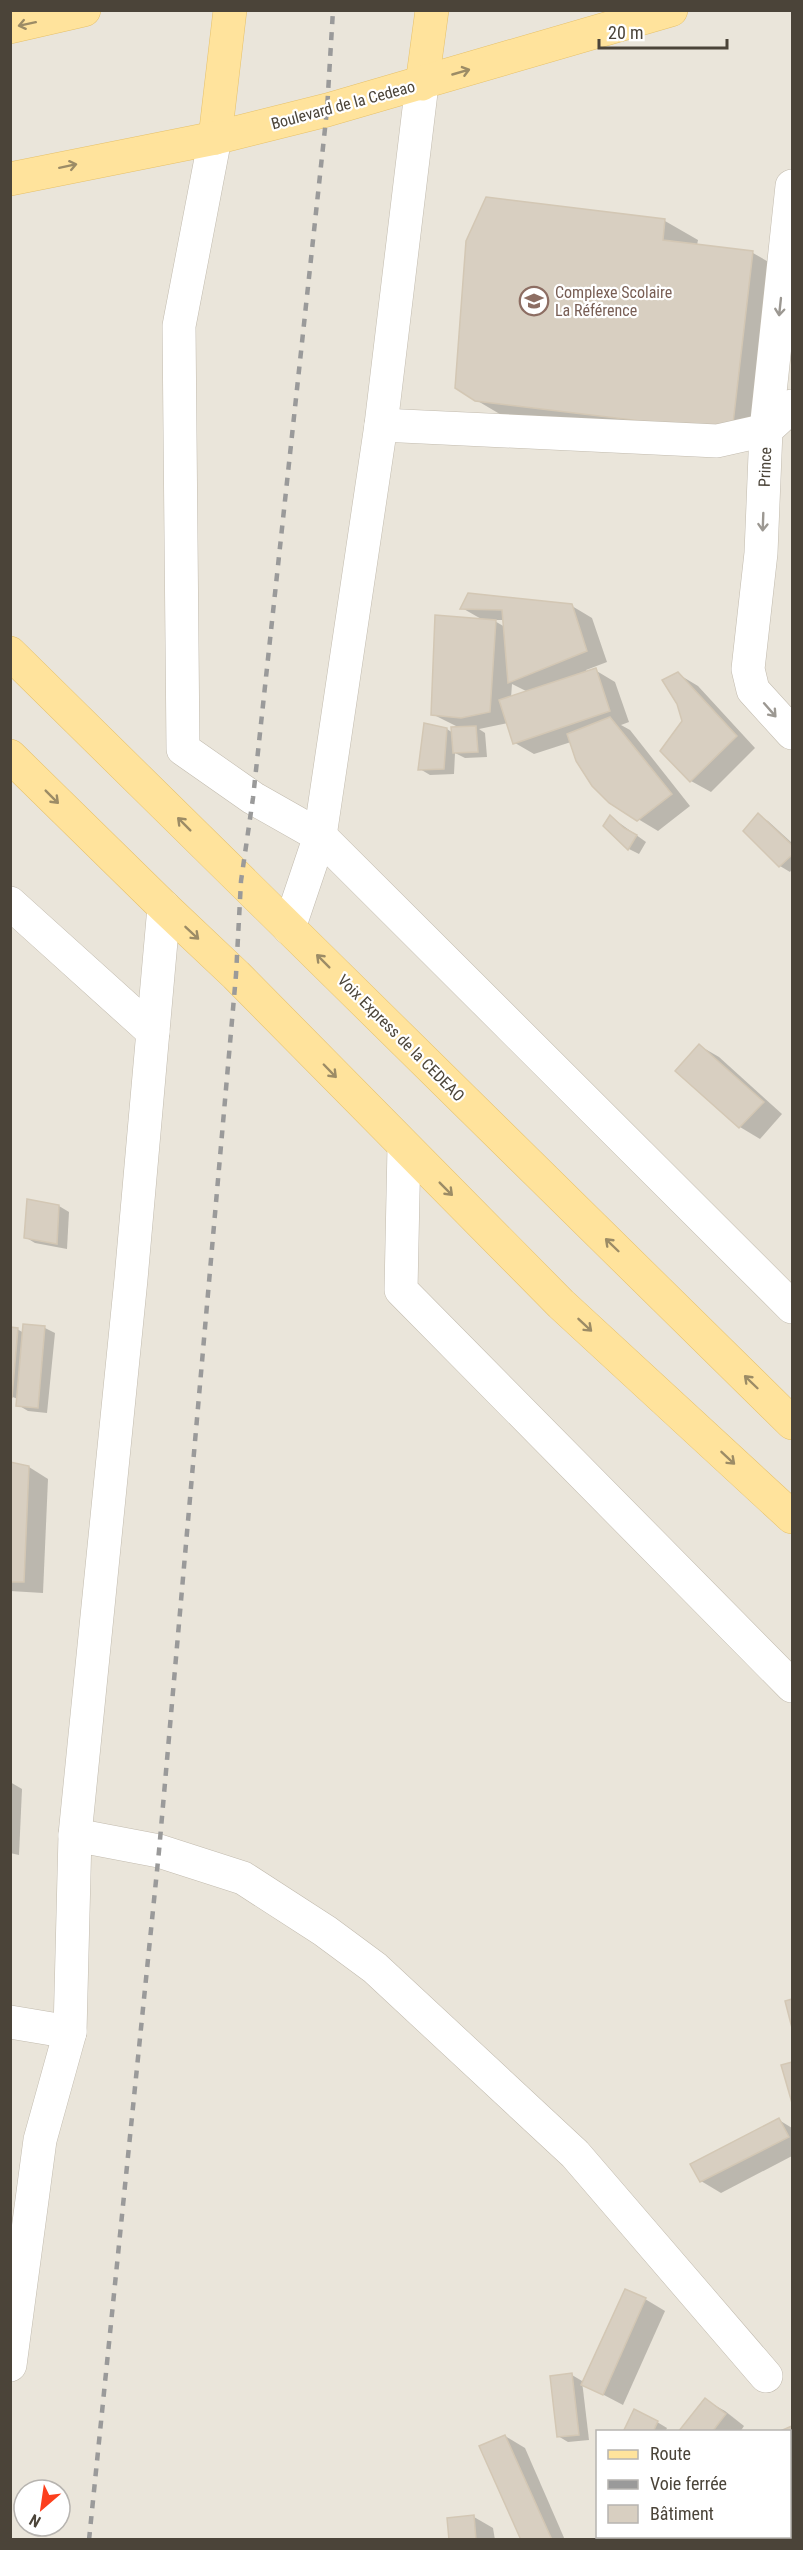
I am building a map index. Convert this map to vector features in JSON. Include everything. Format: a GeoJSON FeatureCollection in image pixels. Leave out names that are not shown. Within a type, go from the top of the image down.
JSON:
{"type":"FeatureCollection","features":[{"type":"Feature","properties":{"kind":"main road"},"geometry":{"type":"LineString","coordinates":[[10,27],[84,10]]}},
{"type":"Feature","properties":{"kind":"main road"},"geometry":{"type":"LineString","coordinates":[[215,138],[230,10]]}},
{"type":"Feature","properties":{"kind":"main road"},"geometry":{"type":"LineString","coordinates":[[422,84],[432,10]]}},
{"type":"Feature","properties":{"kind":"main road","name":"Boulevard de la Cedeao"},"geometry":{"type":"LineString","coordinates":[[10,179],[215,138],[422,84],[671,10]]}},
{"type":"Feature","properties":{"kind":"main road","name":"Voix Express de la CEDEAO"},"geometry":{"type":"LineString","coordinates":[[10,653],[792,1423]]}},
{"type":"Feature","properties":{"kind":"main road"},"geometry":{"type":"LineString","coordinates":[[10,756],[237,975],[561,1304],[792,1517]]}},
{"type":"Feature","properties":{"kind":"street"},"geometry":{"type":"LineString","coordinates":[[289,928],[320,836],[381,425],[422,84]]}},
{"type":"Feature","properties":{"kind":"street"},"geometry":{"type":"LineString","coordinates":[[215,138],[179,326],[183,748],[253,798],[320,836],[792,1307]]}},
{"type":"Feature","properties":{"kind":"street","name":"Prince"},"geometry":{"type":"LineString","coordinates":[[792,186],[766,430],[762,553],[748,669],[753,690],[792,733]]}},
{"type":"Feature","properties":{"kind":"street"},"geometry":{"type":"LineString","coordinates":[[381,425],[717,441],[766,430],[792,406]]}},
{"type":"Feature","properties":{"kind":"street"},"geometry":{"type":"LineString","coordinates":[[10,903],[153,1032]]}},
{"type":"Feature","properties":{"kind":"street"},"geometry":{"type":"LineString","coordinates":[[10,2365],[40,2140],[70,2032],[75,1835],[131,1279],[164,907]]}},
{"type":"Feature","properties":{"kind":"street"},"geometry":{"type":"LineString","coordinates":[[405,1147],[401,1290],[792,1686]]}},
{"type":"Feature","properties":{"kind":"street"},"geometry":{"type":"LineString","coordinates":[[75,1835],[159,1851],[243,1878],[326,1931],[375,1968],[575,2154],[766,2376]]}},
{"type":"Feature","properties":{"kind":"street"},"geometry":{"type":"LineString","coordinates":[[10,2022],[70,2032]]}},
{"type":"Feature","properties":{"kind":"shaded area"},"geometry":{"type":"Polygon","coordinates":[[[11,11],[792,11],[792,2539],[11,2540],[11,11]]]}},
{"type":"Feature","properties":{"kind":"building"},"geometry":{"type":"Polygon","coordinates":[[[486,197],[665,219],[663,240],[753,251],[732,432],[475,401],[455,388],[466,241],[486,197]]]}},
{"type":"Feature","properties":{"kind":"building"},"geometry":{"type":"Polygon","coordinates":[[[468,593],[572,604],[587,651],[508,683],[502,610],[460,609],[468,593]]]}},
{"type":"Feature","properties":{"kind":"building"},"geometry":{"type":"Polygon","coordinates":[[[435,615],[496,620],[490,712],[461,718],[431,715],[435,615]]]}},
{"type":"Feature","properties":{"kind":"building"},"geometry":{"type":"Polygon","coordinates":[[[596,668],[610,711],[513,744],[499,700],[596,668]]]}},
{"type":"Feature","properties":{"kind":"building"},"geometry":{"type":"Polygon","coordinates":[[[678,672],[737,736],[690,782],[660,751],[682,721],[677,704],[662,680],[678,672]]]}},
{"type":"Feature","properties":{"kind":"building"},"geometry":{"type":"Polygon","coordinates":[[[610,717],[672,794],[637,821],[609,803],[592,786],[576,761],[567,734],[610,717]]]}},
{"type":"Feature","properties":{"kind":"building"},"geometry":{"type":"Polygon","coordinates":[[[424,723],[447,728],[444,769],[418,770],[424,723]]]}},
{"type":"Feature","properties":{"kind":"building"},"geometry":{"type":"Polygon","coordinates":[[[476,726],[478,752],[453,753],[451,727],[476,726]]]}},
{"type":"Feature","properties":{"kind":"building"},"geometry":{"type":"Polygon","coordinates":[[[758,813],[792,845],[792,855],[779,867],[743,831],[758,813]]]}},
{"type":"Feature","properties":{"kind":"building"},"geometry":{"type":"Polygon","coordinates":[[[610,815],[624,828],[637,835],[628,850],[603,826],[610,815]]]}},
{"type":"Feature","properties":{"kind":"building"},"geometry":{"type":"Polygon","coordinates":[[[699,1044],[764,1102],[739,1128],[675,1071],[699,1044]]]}},
{"type":"Feature","properties":{"kind":"building"},"geometry":{"type":"Polygon","coordinates":[[[27,1199],[59,1205],[57,1244],[24,1238],[27,1199]]]}},
{"type":"Feature","properties":{"kind":"building"},"geometry":{"type":"Polygon","coordinates":[[[23,1324],[45,1326],[38,1408],[16,1406],[23,1324]]]}},
{"type":"Feature","properties":{"kind":"building"},"geometry":{"type":"Polygon","coordinates":[[[10,1327],[18,1328],[12,1397],[10,1396],[10,1327]]]}},
{"type":"Feature","properties":{"kind":"building"},"geometry":{"type":"Polygon","coordinates":[[[10,1462],[29,1466],[24,1582],[10,1582],[10,1462]]]}},
{"type":"Feature","properties":{"kind":"building"},"geometry":{"type":"Polygon","coordinates":[[[792,1999],[792,2028],[785,2001],[792,1999]]]}},
{"type":"Feature","properties":{"kind":"building"},"geometry":{"type":"Polygon","coordinates":[[[792,2062],[792,2103],[781,2065],[792,2062]]]}},
{"type":"Feature","properties":{"kind":"building"},"geometry":{"type":"Polygon","coordinates":[[[779,2118],[789,2137],[700,2182],[690,2164],[779,2118]]]}},
{"type":"Feature","properties":{"kind":"building"},"geometry":{"type":"Polygon","coordinates":[[[625,2289],[646,2298],[603,2395],[581,2385],[625,2289]]]}},
{"type":"Feature","properties":{"kind":"building"},"geometry":{"type":"Polygon","coordinates":[[[572,2373],[579,2435],[557,2437],[550,2376],[572,2373]]]}},
{"type":"Feature","properties":{"kind":"building"},"geometry":{"type":"Polygon","coordinates":[[[705,2398],[726,2414],[714,2430],[680,2430],[705,2398]]]}},
{"type":"Feature","properties":{"kind":"building"},"geometry":{"type":"Polygon","coordinates":[[[634,2409],[658,2421],[654,2430],[624,2430],[634,2409]]]}},
{"type":"Feature","properties":{"kind":"building"},"geometry":{"type":"Polygon","coordinates":[[[792,2426],[791,2452],[791,2430],[783,2430],[792,2426]]]}},
{"type":"Feature","properties":{"kind":"building"},"geometry":{"type":"Polygon","coordinates":[[[505,2435],[552,2540],[521,2540],[479,2446],[505,2435]]]}},
{"type":"Feature","properties":{"kind":"building"},"geometry":{"type":"Polygon","coordinates":[[[474,2515],[476,2540],[449,2540],[447,2518],[474,2515]]]}},
{"type":"Feature","properties":{"kind":"building"},"geometry":{"type":"Polygon","coordinates":[[[697,2538],[715,2538],[717,2540],[696,2540],[697,2538]]]}},
{"type":"Feature","properties":{"kind":"railway"},"geometry":{"type":"LineString","coordinates":[[89,2540],[159,1851],[236,975],[241,881],[253,798],[327,110],[333,10]]}},
{"type":"Feature","properties":{"kind":"place","name":"Complexe Scolaire La Référence"},"geometry":{"type":"Point","coordinates":[534,301]}}]}
